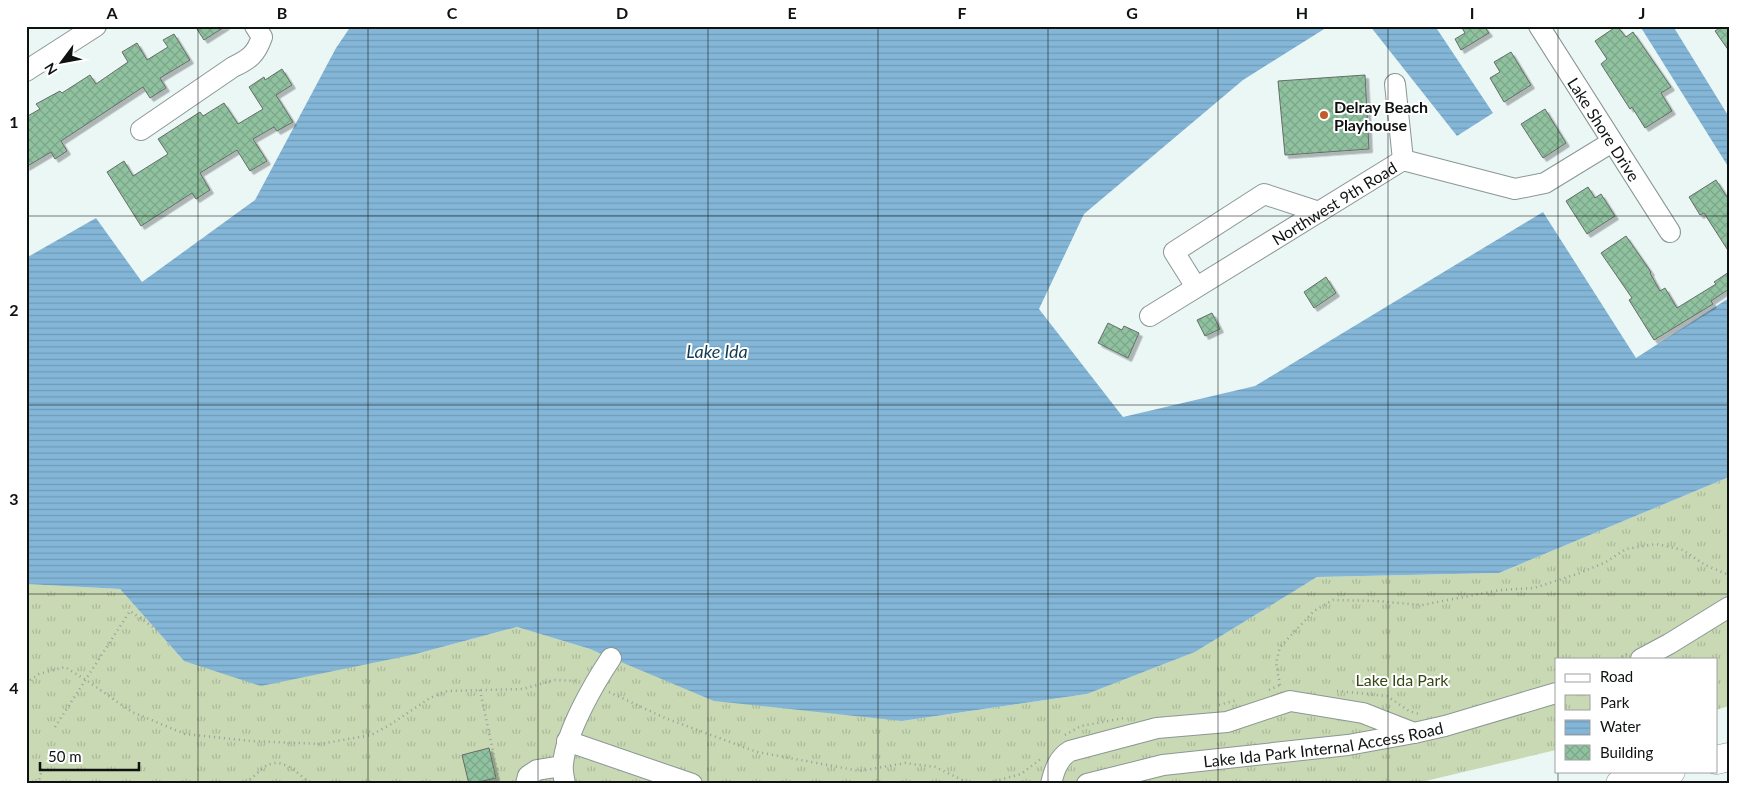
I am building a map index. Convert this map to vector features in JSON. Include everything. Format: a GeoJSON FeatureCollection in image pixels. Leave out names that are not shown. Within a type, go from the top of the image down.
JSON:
{"type":"FeatureCollection","features":[{"type":"Feature","properties":{"kind":"highway"},"geometry":{"type":"LineString","coordinates":[[1620,784],[1667,772]]}},
{"type":"Feature","properties":{"kind":"street"},"geometry":{"type":"LineString","coordinates":[[29,64],[96,26]]}},
{"type":"Feature","properties":{"kind":"street","name":"Lake Shore Drive"},"geometry":{"type":"LineString","coordinates":[[1539,26],[1670,232]]}},
{"type":"Feature","properties":{"kind":"street"},"geometry":{"type":"LineString","coordinates":[[141,130],[257,52],[259,31]]}},
{"type":"Feature","properties":{"kind":"street"},"geometry":{"type":"LineString","coordinates":[[1395,84],[1403,160]]}},
{"type":"Feature","properties":{"kind":"street","name":"Northwest 9th Road"},"geometry":{"type":"LineString","coordinates":[[1150,316],[1403,160],[1515,189],[1545,184],[1612,142]]}},
{"type":"Feature","properties":{"kind":"street"},"geometry":{"type":"LineString","coordinates":[[1196,287],[1174,252],[1264,194],[1319,212]]}},
{"type":"Feature","properties":{"kind":"street"},"geometry":{"type":"LineString","coordinates":[[1643,658],[1729,607]]}},
{"type":"Feature","properties":{"kind":"street"},"geometry":{"type":"LineString","coordinates":[[526,784],[528,776],[537,770],[564,775],[567,741],[595,683],[611,658]]}},
{"type":"Feature","properties":{"kind":"street","name":"Lake Ida Park Internal Access Road"},"geometry":{"type":"LineString","coordinates":[[1087,784],[1163,766],[1330,747],[1414,733],[1445,726],[1555,693]]}},
{"type":"Feature","properties":{"kind":"street"},"geometry":{"type":"LineString","coordinates":[[1051,784],[1054,772],[1063,755],[1070,751],[1157,728],[1227,722],[1290,702],[1363,712],[1414,733]]}},
{"type":"Feature","properties":{"kind":"street"},"geometry":{"type":"LineString","coordinates":[[567,741],[692,784]]}},
{"type":"Feature","properties":{"kind":"path"},"geometry":{"type":"LineString","coordinates":[[1280,685],[1276,662],[1280,647],[1314,611],[1333,600],[1422,605],[1500,590],[1534,588],[1580,573],[1606,562],[1626,549],[1656,544],[1683,550],[1705,565],[1729,576]]}},
{"type":"Feature","properties":{"kind":"path"},"geometry":{"type":"LineString","coordinates":[[55,727],[130,611],[157,630]]}},
{"type":"Feature","properties":{"kind":"path"},"geometry":{"type":"LineString","coordinates":[[26,683],[39,674],[65,667],[132,712],[185,734],[251,741],[320,744],[371,735],[430,698],[447,691],[523,689],[554,680],[575,680],[595,683],[611,693],[665,718],[757,752],[860,771],[905,763],[935,767],[972,784]]}},
{"type":"Feature","properties":{"kind":"path"},"geometry":{"type":"LineString","coordinates":[[480,690],[500,784]]}},
{"type":"Feature","properties":{"kind":"path"},"geometry":{"type":"LineString","coordinates":[[241,784],[249,781],[265,766],[272,763],[287,765],[311,784]]}},
{"type":"Feature","properties":{"kind":"path"},"geometry":{"type":"LineString","coordinates":[[38,784],[43,766]]}},
{"type":"Feature","properties":{"kind":"green space","name":"Lake Ida Park"},"geometry":{"type":"Polygon","coordinates":[[[1729,477],[1729,706],[1718,709],[1718,658],[1555,658],[1555,750],[1413,784],[26,784],[26,584],[120,589],[184,661],[416,654],[517,627],[590,649],[902,721],[1087,694],[1195,652],[1317,577],[1499,573],[1729,477]]]}},
{"type":"Feature","properties":{"kind":"water","name":"Lake Ida"},"geometry":{"type":"Polygon","coordinates":[[[351,26],[1329,26],[1243,80],[1084,214],[1039,309],[1123,417],[1255,386],[1543,212],[1636,358],[1729,298],[1729,477],[1499,573],[1317,577],[1195,652],[1087,694],[902,721],[714,701],[590,649],[517,627],[416,654],[261,686],[184,661],[120,589],[26,584],[26,258],[96,218],[142,282],[255,200],[336,48],[351,26]]]}},
{"type":"Feature","properties":{"kind":"water"},"geometry":{"type":"Polygon","coordinates":[[[1370,26],[1435,26],[1493,113],[1457,136],[1370,26]]]}},
{"type":"Feature","properties":{"kind":"water"},"geometry":{"type":"Polygon","coordinates":[[[1640,26],[1673,26],[1729,117],[1729,168],[1640,26]]]}},
{"type":"Feature","properties":{"kind":"building"},"geometry":{"type":"Polygon","coordinates":[[[195,26],[226,26],[204,40],[195,26]]]}},
{"type":"Feature","properties":{"kind":"building"},"geometry":{"type":"Polygon","coordinates":[[[1461,26],[1484,26],[1489,33],[1461,50],[1455,39],[1465,33],[1461,26]]]}},
{"type":"Feature","properties":{"kind":"building"},"geometry":{"type":"Polygon","coordinates":[[[1617,26],[1626,37],[1633,32],[1671,87],[1661,93],[1672,111],[1645,128],[1632,107],[1630,109],[1601,64],[1607,59],[1595,41],[1617,26]]]}},
{"type":"Feature","properties":{"kind":"building"},"geometry":{"type":"Polygon","coordinates":[[[1722,26],[1729,26],[1729,51],[1715,31],[1722,26]]]}},
{"type":"Feature","properties":{"kind":"building"},"geometry":{"type":"Polygon","coordinates":[[[174,34],[190,60],[160,78],[166,88],[150,98],[143,87],[61,141],[67,151],[55,159],[51,152],[26,167],[26,117],[40,109],[36,104],[60,91],[62,93],[90,75],[96,84],[128,62],[122,52],[137,43],[147,60],[168,47],[163,40],[174,34]]]}},
{"type":"Feature","properties":{"kind":"building"},"geometry":{"type":"Polygon","coordinates":[[[1511,52],[1531,85],[1504,102],[1490,78],[1500,72],[1494,62],[1511,52]]]}},
{"type":"Feature","properties":{"kind":"building"},"geometry":{"type":"Polygon","coordinates":[[[282,69],[292,85],[276,95],[293,122],[277,131],[274,127],[253,139],[267,161],[250,171],[237,150],[200,173],[210,190],[196,199],[192,193],[141,226],[107,172],[124,161],[133,176],[168,154],[158,139],[200,112],[203,116],[224,103],[238,124],[263,109],[249,87],[264,77],[265,80],[282,69]]]}},
{"type":"Feature","properties":{"kind":"building","name":"Delray Beach Playhouse"},"geometry":{"type":"Polygon","coordinates":[[[1365,75],[1369,149],[1285,155],[1278,81],[1365,75]]]}},
{"type":"Feature","properties":{"kind":"building"},"geometry":{"type":"Polygon","coordinates":[[[1545,109],[1566,143],[1543,158],[1521,124],[1545,109]]]}},
{"type":"Feature","properties":{"kind":"building"},"geometry":{"type":"Polygon","coordinates":[[[1716,180],[1729,200],[1729,252],[1704,213],[1700,215],[1689,197],[1716,180]]]}},
{"type":"Feature","properties":{"kind":"building"},"geometry":{"type":"Polygon","coordinates":[[[1588,187],[1595,198],[1601,194],[1615,216],[1587,234],[1566,201],[1588,187]]]}},
{"type":"Feature","properties":{"kind":"building"},"geometry":{"type":"Polygon","coordinates":[[[1626,236],[1651,272],[1660,291],[1665,288],[1677,308],[1716,284],[1714,282],[1729,272],[1729,289],[1711,301],[1713,304],[1654,340],[1629,300],[1632,298],[1601,253],[1626,236]]]}},
{"type":"Feature","properties":{"kind":"building"},"geometry":{"type":"Polygon","coordinates":[[[1326,277],[1336,293],[1314,308],[1304,292],[1326,277]]]}},
{"type":"Feature","properties":{"kind":"building"},"geometry":{"type":"Polygon","coordinates":[[[1212,313],[1220,329],[1205,336],[1197,320],[1212,313]]]}},
{"type":"Feature","properties":{"kind":"building"},"geometry":{"type":"Polygon","coordinates":[[[1108,323],[1122,330],[1124,326],[1139,333],[1128,358],[1098,343],[1108,323]]]}},
{"type":"Feature","properties":{"kind":"building"},"geometry":{"type":"Polygon","coordinates":[[[489,748],[496,778],[469,784],[462,755],[489,748]]]}},
{"type":"Feature","properties":{"kind":"place","name":"Delray Beach Playhouse"},"geometry":{"type":"Point","coordinates":[1324,115]}}]}
